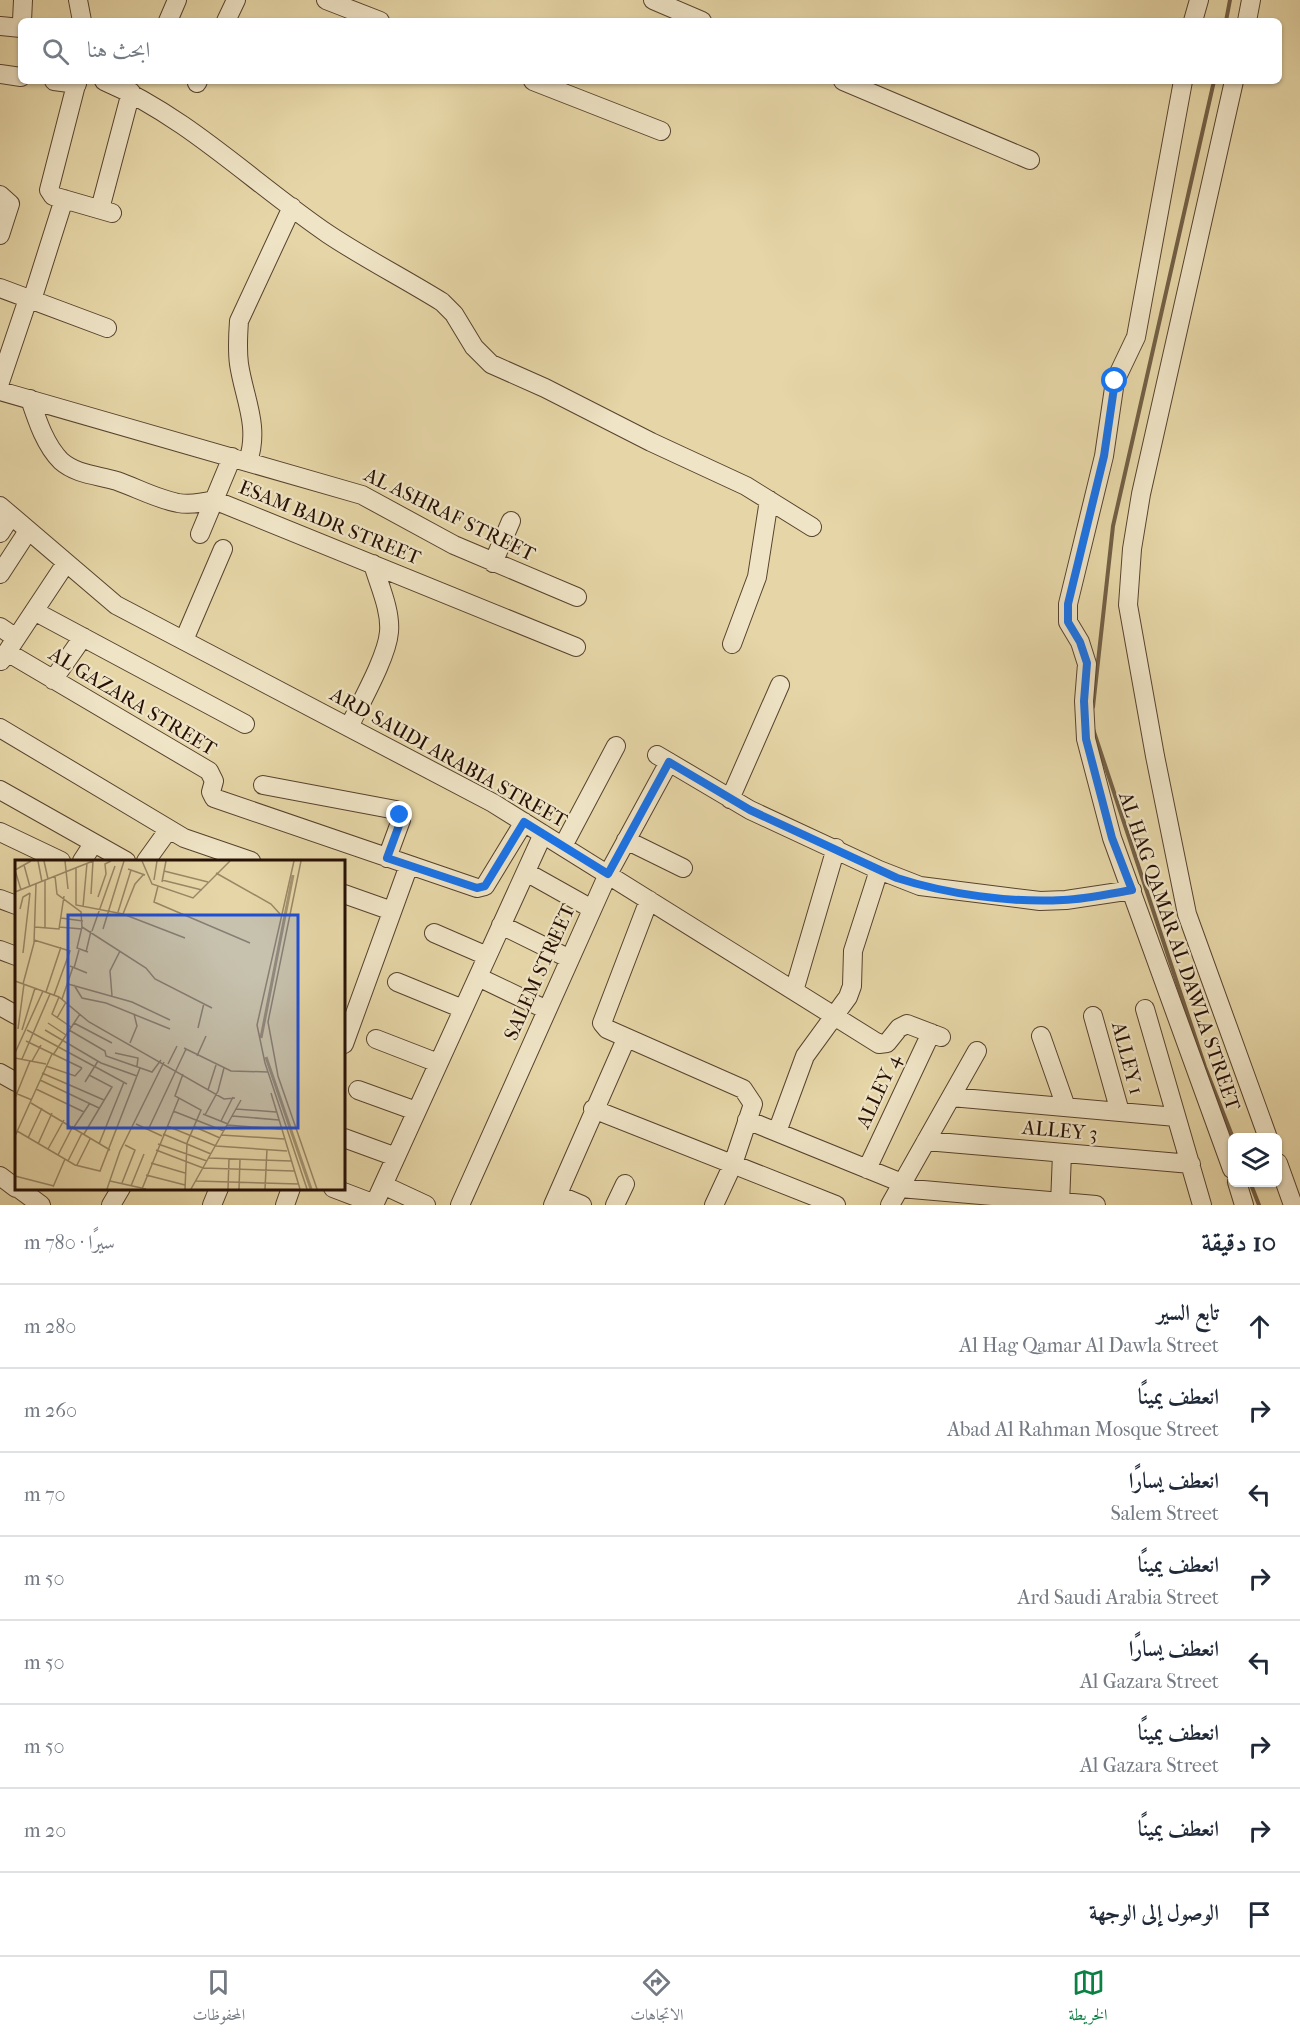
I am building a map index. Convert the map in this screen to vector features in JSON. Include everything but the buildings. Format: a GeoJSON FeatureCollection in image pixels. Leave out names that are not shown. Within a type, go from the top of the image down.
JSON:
{"type":"FeatureCollection","features":[{"type":"Feature","properties":{"kind":"street"},"geometry":{"type":"LineString","coordinates":[[22,18],[23,0]]}},
{"type":"Feature","properties":{"kind":"street"},"geometry":{"type":"LineString","coordinates":[[78,0],[81,18]]}},
{"type":"Feature","properties":{"kind":"street"},"geometry":{"type":"LineString","coordinates":[[169,18],[177,0]]}},
{"type":"Feature","properties":{"kind":"street"},"geometry":{"type":"LineString","coordinates":[[227,18],[236,0]]}},
{"type":"Feature","properties":{"kind":"street"},"geometry":{"type":"LineString","coordinates":[[326,0],[372,18]]}},
{"type":"Feature","properties":{"kind":"street"},"geometry":{"type":"LineString","coordinates":[[653,0],[695,18]]}},
{"type":"Feature","properties":{"kind":"street"},"geometry":{"type":"LineString","coordinates":[[1194,18],[1199,0]]}},
{"type":"Feature","properties":{"kind":"street"},"geometry":{"type":"LineString","coordinates":[[1248,18],[1251,0]]}},
{"type":"Feature","properties":{"kind":"street"},"geometry":{"type":"LineString","coordinates":[[0,26],[18,28]]}},
{"type":"Feature","properties":{"kind":"street"},"geometry":{"type":"LineString","coordinates":[[0,74],[18,77]]}},
{"type":"Feature","properties":{"kind":"street"},"geometry":{"type":"LineString","coordinates":[[76,84],[49,188],[51,195],[106,211],[136,90]]}},
{"type":"Feature","properties":{"kind":"street"},"geometry":{"type":"LineString","coordinates":[[115,84],[136,90],[329,234],[442,302],[454,314],[474,347],[491,364],[746,486],[812,527]]}},
{"type":"Feature","properties":{"kind":"street"},"geometry":{"type":"LineString","coordinates":[[541,84],[661,131]]}},
{"type":"Feature","properties":{"kind":"street"},"geometry":{"type":"LineString","coordinates":[[850,84],[1030,160]]}},
{"type":"Feature","properties":{"kind":"street","name":"AL HAG QAMAR AL DAWLA STREET"},"geometry":{"type":"LineString","coordinates":[[1182,84],[1136,337],[1115,381],[1104,456],[1068,604],[1068,622],[1080,642],[1087,663],[1084,701],[1086,739],[1112,838],[1228,1155]]}},
{"type":"Feature","properties":{"kind":"street","name":"AL HAG QAMAR AL DAWLA STREET"},"geometry":{"type":"LineString","coordinates":[[1233,84],[1141,494],[1132,549],[1128,605],[1187,914],[1267,1133]]}},
{"type":"Feature","properties":{"kind":"street"},"geometry":{"type":"LineString","coordinates":[[0,235],[9,210],[4,198]]}},
{"type":"Feature","properties":{"kind":"street"},"geometry":{"type":"LineString","coordinates":[[0,382],[64,199]]}},
{"type":"Feature","properties":{"kind":"street"},"geometry":{"type":"LineString","coordinates":[[200,534],[214,500],[240,459],[252,450],[254,425],[239,364],[237,341],[239,321],[292,207]]}},
{"type":"Feature","properties":{"kind":"street"},"geometry":{"type":"LineString","coordinates":[[0,288],[107,328]]}},
{"type":"Feature","properties":{"kind":"street","name":"AL ASHRAF STREET"},"geometry":{"type":"LineString","coordinates":[[0,391],[362,495],[434,535],[577,597]]}},
{"type":"Feature","properties":{"kind":"street","name":"ESAM BADR STREET"},"geometry":{"type":"LineString","coordinates":[[30,399],[43,433],[60,459],[69,467],[169,501],[192,504],[214,500],[576,647]]}},
{"type":"Feature","properties":{"kind":"street"},"geometry":{"type":"LineString","coordinates":[[732,644],[757,577],[769,500]]}},
{"type":"Feature","properties":{"kind":"street"},"geometry":{"type":"LineString","coordinates":[[0,533],[5,511]]}},
{"type":"Feature","properties":{"kind":"street","name":"ARD SAUDI ARABIA STREET"},"geometry":{"type":"LineString","coordinates":[[5,511],[116,604],[493,803],[882,1044],[907,1024],[936,1035]]}},
{"type":"Feature","properties":{"kind":"street"},"geometry":{"type":"LineString","coordinates":[[493,562],[511,521]]}},
{"type":"Feature","properties":{"kind":"street"},"geometry":{"type":"LineString","coordinates":[[0,574],[28,531]]}},
{"type":"Feature","properties":{"kind":"street"},"geometry":{"type":"LineString","coordinates":[[184,640],[224,549]]}},
{"type":"Feature","properties":{"kind":"street"},"geometry":{"type":"LineString","coordinates":[[8,651],[66,563]]}},
{"type":"Feature","properties":{"kind":"street"},"geometry":{"type":"LineString","coordinates":[[349,727],[386,648],[390,632],[373,564]]}},
{"type":"Feature","properties":{"kind":"street"},"geometry":{"type":"LineString","coordinates":[[34,611],[245,724]]}},
{"type":"Feature","properties":{"kind":"street","name":"AL GAZARA STREET"},"geometry":{"type":"LineString","coordinates":[[0,627],[8,651],[208,771],[214,781],[211,792],[214,798],[481,889],[524,822]]}},
{"type":"Feature","properties":{"kind":"street"},"geometry":{"type":"LineString","coordinates":[[53,680],[84,637]]}},
{"type":"Feature","properties":{"kind":"street"},"geometry":{"type":"LineString","coordinates":[[780,685],[730,799],[879,870],[920,886],[1014,900],[1066,900],[1132,890]]}},
{"type":"Feature","properties":{"kind":"street"},"geometry":{"type":"LineString","coordinates":[[0,728],[184,838],[247,860]]}},
{"type":"Feature","properties":{"kind":"street"},"geometry":{"type":"LineString","coordinates":[[563,846],[616,746]]}},
{"type":"Feature","properties":{"kind":"street","name":"SALEM STREET"},"geometry":{"type":"LineString","coordinates":[[460,1205],[592,909],[627,840],[663,759],[730,799]]}},
{"type":"Feature","properties":{"kind":"street"},"geometry":{"type":"LineString","coordinates":[[263,785],[396,810],[401,820],[387,858]]}},
{"type":"Feature","properties":{"kind":"street"},"geometry":{"type":"LineString","coordinates":[[0,790],[124,860]]}},
{"type":"Feature","properties":{"kind":"street"},"geometry":{"type":"LineString","coordinates":[[147,860],[169,829]]}},
{"type":"Feature","properties":{"kind":"street"},"geometry":{"type":"LineString","coordinates":[[0,832],[59,860]]}},
{"type":"Feature","properties":{"kind":"street"},"geometry":{"type":"LineString","coordinates":[[338,1190],[374,1204],[543,834]]}},
{"type":"Feature","properties":{"kind":"street"},"geometry":{"type":"LineString","coordinates":[[627,840],[682,868]]}},
{"type":"Feature","properties":{"kind":"street"},"geometry":{"type":"LineString","coordinates":[[83,860],[93,844]]}},
{"type":"Feature","properties":{"kind":"street"},"geometry":{"type":"LineString","coordinates":[[794,991],[836,848]]}},
{"type":"Feature","properties":{"kind":"street"},"geometry":{"type":"LineString","coordinates":[[345,1041],[409,865]]}},
{"type":"Feature","properties":{"kind":"street"},"geometry":{"type":"LineString","coordinates":[[777,1132],[806,1056],[848,997],[852,986],[853,951],[879,870]]}},
{"type":"Feature","properties":{"kind":"street"},"geometry":{"type":"LineString","coordinates":[[526,872],[592,909]]}},
{"type":"Feature","properties":{"kind":"street"},"geometry":{"type":"LineString","coordinates":[[345,894],[392,911]]}},
{"type":"Feature","properties":{"kind":"street"},"geometry":{"type":"LineString","coordinates":[[0,899],[15,905]]}},
{"type":"Feature","properties":{"kind":"street"},"geometry":{"type":"LineString","coordinates":[[649,900],[603,1017],[604,1027],[626,1039],[743,1089],[753,1104],[733,1164],[716,1204]]}},
{"type":"Feature","properties":{"kind":"street"},"geometry":{"type":"LineString","coordinates":[[501,925],[570,959]]}},
{"type":"Feature","properties":{"kind":"street"},"geometry":{"type":"LineString","coordinates":[[434,933],[487,956]]}},
{"type":"Feature","properties":{"kind":"street"},"geometry":{"type":"LineString","coordinates":[[0,950],[15,956]]}},
{"type":"Feature","properties":{"kind":"street"},"geometry":{"type":"LineString","coordinates":[[478,977],[547,1010]]}},
{"type":"Feature","properties":{"kind":"street"},"geometry":{"type":"LineString","coordinates":[[397,982],[463,1009]]}},
{"type":"Feature","properties":{"kind":"street"},"geometry":{"type":"LineString","coordinates":[[0,1006],[15,1014]]}},
{"type":"Feature","properties":{"kind":"street"},"geometry":{"type":"LineString","coordinates":[[1145,1009],[1202,1205]]}},
{"type":"Feature","properties":{"kind":"street","name":"ALLEY 1"},"geometry":{"type":"LineString","coordinates":[[1094,1016],[1120,1112]]}},
{"type":"Feature","properties":{"kind":"street","name":"ALLEY 4"},"geometry":{"type":"LineString","coordinates":[[867,1169],[936,1035]]}},
{"type":"Feature","properties":{"kind":"street"},"geometry":{"type":"LineString","coordinates":[[1041,1036],[1066,1107]]}},
{"type":"Feature","properties":{"kind":"street"},"geometry":{"type":"LineString","coordinates":[[376,1039],[438,1063]]}},
{"type":"Feature","properties":{"kind":"street"},"geometry":{"type":"LineString","coordinates":[[582,1205],[555,1200],[593,1109],[626,1039]]}},
{"type":"Feature","properties":{"kind":"street"},"geometry":{"type":"LineString","coordinates":[[890,1205],[977,1051]]}},
{"type":"Feature","properties":{"kind":"street"},"geometry":{"type":"LineString","coordinates":[[0,1073],[15,1081]]}},
{"type":"Feature","properties":{"kind":"street"},"geometry":{"type":"LineString","coordinates":[[358,1090],[416,1111]]}},
{"type":"Feature","properties":{"kind":"street"},"geometry":{"type":"LineString","coordinates":[[951,1097],[1176,1117]]}},
{"type":"Feature","properties":{"kind":"street"},"geometry":{"type":"LineString","coordinates":[[593,1109],[836,1205]]}},
{"type":"Feature","properties":{"kind":"street"},"geometry":{"type":"LineString","coordinates":[[747,1120],[867,1169],[901,1186],[1096,1205]]}},
{"type":"Feature","properties":{"kind":"street"},"geometry":{"type":"LineString","coordinates":[[345,1138],[396,1157]]}},
{"type":"Feature","properties":{"kind":"street","name":"ALLEY 3"},"geometry":{"type":"LineString","coordinates":[[926,1141],[1191,1164]]}},
{"type":"Feature","properties":{"kind":"street"},"geometry":{"type":"LineString","coordinates":[[1060,1203],[1062,1153]]}},
{"type":"Feature","properties":{"kind":"street"},"geometry":{"type":"LineString","coordinates":[[1282,1174],[1293,1205]]}},
{"type":"Feature","properties":{"kind":"street"},"geometry":{"type":"LineString","coordinates":[[0,1176],[15,1187]]}},
{"type":"Feature","properties":{"kind":"street"},"geometry":{"type":"LineString","coordinates":[[615,1205],[625,1184]]}},
{"type":"Feature","properties":{"kind":"street"},"geometry":{"type":"LineString","coordinates":[[383,1185],[426,1205]]}},
{"type":"Feature","properties":{"kind":"street"},"geometry":{"type":"LineString","coordinates":[[1239,1187],[1244,1205]]}},
{"type":"Feature","properties":{"kind":"street"},"geometry":{"type":"LineString","coordinates":[[111,1205],[120,1190]]}},
{"type":"Feature","properties":{"kind":"street"},"geometry":{"type":"LineString","coordinates":[[212,1205],[218,1190]]}},
{"type":"Feature","properties":{"kind":"street"},"geometry":{"type":"LineString","coordinates":[[285,1205],[290,1190]]}},
{"type":"Feature","properties":{"kind":"waterway"},"geometry":{"type":"LineString","coordinates":[[1227,18],[1230,0]]}},
{"type":"Feature","properties":{"kind":"waterway"},"geometry":{"type":"LineString","coordinates":[[1093,707],[1113,526],[1213,84]]}},
{"type":"Feature","properties":{"kind":"waterway"},"geometry":{"type":"LineString","coordinates":[[1093,729],[1205,1067],[1231,1133]]}},
{"type":"Feature","properties":{"kind":"waterway"},"geometry":{"type":"LineString","coordinates":[[1252,1187],[1259,1205]]}},
{"type":"Feature","properties":{"kind":"route"},"geometry":{"type":"LineString","coordinates":[[400,815],[401,820],[387,858],[477,888],[481,889],[485,886],[524,822],[608,874],[669,762],[750,810],[836,848],[879,870],[920,886],[1014,900],[1040,901],[1066,900],[1132,890],[1112,838],[1086,739],[1084,701],[1087,663],[1080,642],[1068,622],[1068,604],[1109,432],[1115,381]]}}]}
